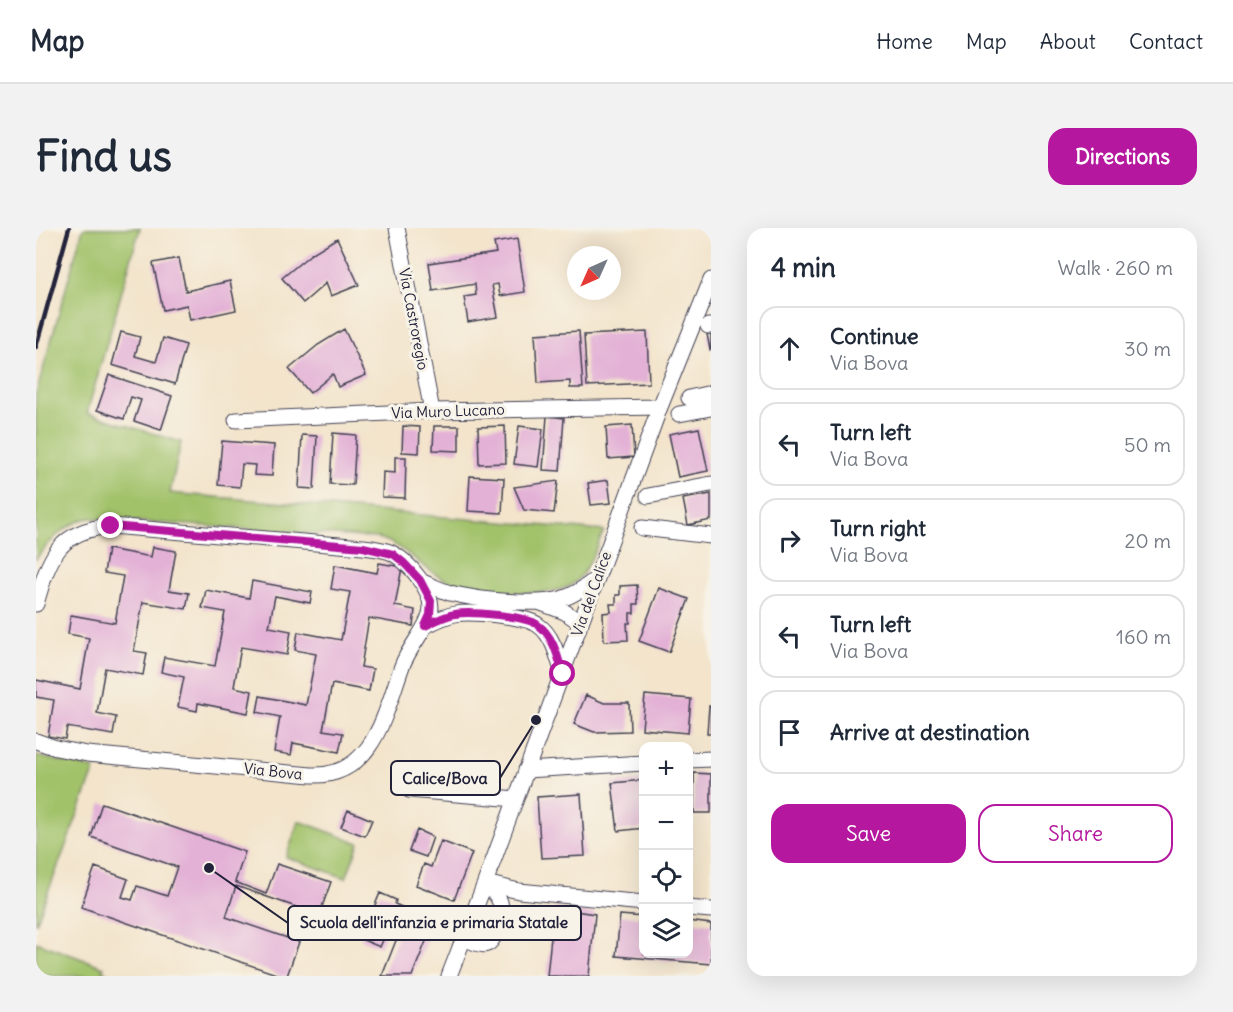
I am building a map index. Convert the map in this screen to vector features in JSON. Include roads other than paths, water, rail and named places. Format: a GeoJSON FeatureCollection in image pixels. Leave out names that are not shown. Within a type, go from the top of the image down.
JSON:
{"type":"FeatureCollection","features":[{"type":"Feature","properties":{"kind":"street"},"geometry":{"type":"LineString","coordinates":[[397,228],[405,228]]}},
{"type":"Feature","properties":{"kind":"street","name":"Via Castroregio"},"geometry":{"type":"LineString","coordinates":[[397,228],[432,411]]}},
{"type":"Feature","properties":{"kind":"street","name":"Via del Calice"},"geometry":{"type":"LineString","coordinates":[[449,976],[563,674],[660,406],[711,280]]}},
{"type":"Feature","properties":{"kind":"street"},"geometry":{"type":"LineString","coordinates":[[679,414],[703,400]]}},
{"type":"Feature","properties":{"kind":"street","name":"Via Muro Lucano"},"geometry":{"type":"LineString","coordinates":[[236,420],[432,411],[660,406]]}},
{"type":"Feature","properties":{"kind":"street"},"geometry":{"type":"LineString","coordinates":[[648,496],[711,484]]}},
{"type":"Feature","properties":{"kind":"street","name":"Via Bova"},"geometry":{"type":"LineString","coordinates":[[36,604],[46,570],[60,545],[81,532],[111,526],[383,550],[399,557],[420,580],[431,601],[430,615],[405,659],[373,741],[357,760],[341,771],[311,775],[87,754],[56,748],[36,741]]}},
{"type":"Feature","properties":{"kind":"street"},"geometry":{"type":"LineString","coordinates":[[642,528],[711,536]]}},
{"type":"Feature","properties":{"kind":"street","name":"Via Bova"},"geometry":{"type":"LineString","coordinates":[[538,602],[568,596],[586,587],[597,578]]}},
{"type":"Feature","properties":{"kind":"street","name":"Via Bova"},"geometry":{"type":"LineString","coordinates":[[420,580],[444,591],[463,596],[538,602],[559,609],[578,630]]}},
{"type":"Feature","properties":{"kind":"street"},"geometry":{"type":"LineString","coordinates":[[425,626],[445,616],[458,613],[525,619],[560,635],[578,630]]}},
{"type":"Feature","properties":{"kind":"street"},"geometry":{"type":"LineString","coordinates":[[540,626],[555,648],[563,674]]}},
{"type":"Feature","properties":{"kind":"street"},"geometry":{"type":"LineString","coordinates":[[693,760],[711,759]]}},
{"type":"Feature","properties":{"kind":"street"},"geometry":{"type":"LineString","coordinates":[[526,771],[639,763]]}},
{"type":"Feature","properties":{"kind":"street"},"geometry":{"type":"LineString","coordinates":[[409,790],[516,799]]}},
{"type":"Feature","properties":{"kind":"street"},"geometry":{"type":"LineString","coordinates":[[485,884],[519,891],[639,903]]}},
{"type":"Feature","properties":{"kind":"street"},"geometry":{"type":"LineString","coordinates":[[465,938],[483,946],[491,943],[495,936],[501,906],[496,894],[485,884]]}},
{"type":"Feature","properties":{"kind":"street"},"geometry":{"type":"LineString","coordinates":[[693,908],[711,910]]}},
{"type":"Feature","properties":{"kind":"railway"},"geometry":{"type":"LineString","coordinates":[[36,347],[69,228]]}},
{"type":"Feature","properties":{"kind":"place","name":"Calice/Bova"},"geometry":{"type":"Point","coordinates":[536,720]}},
{"type":"Feature","properties":{"kind":"place","name":"Scuola dell'infanzia e primaria Statale"},"geometry":{"type":"Point","coordinates":[209,868]}}]}
